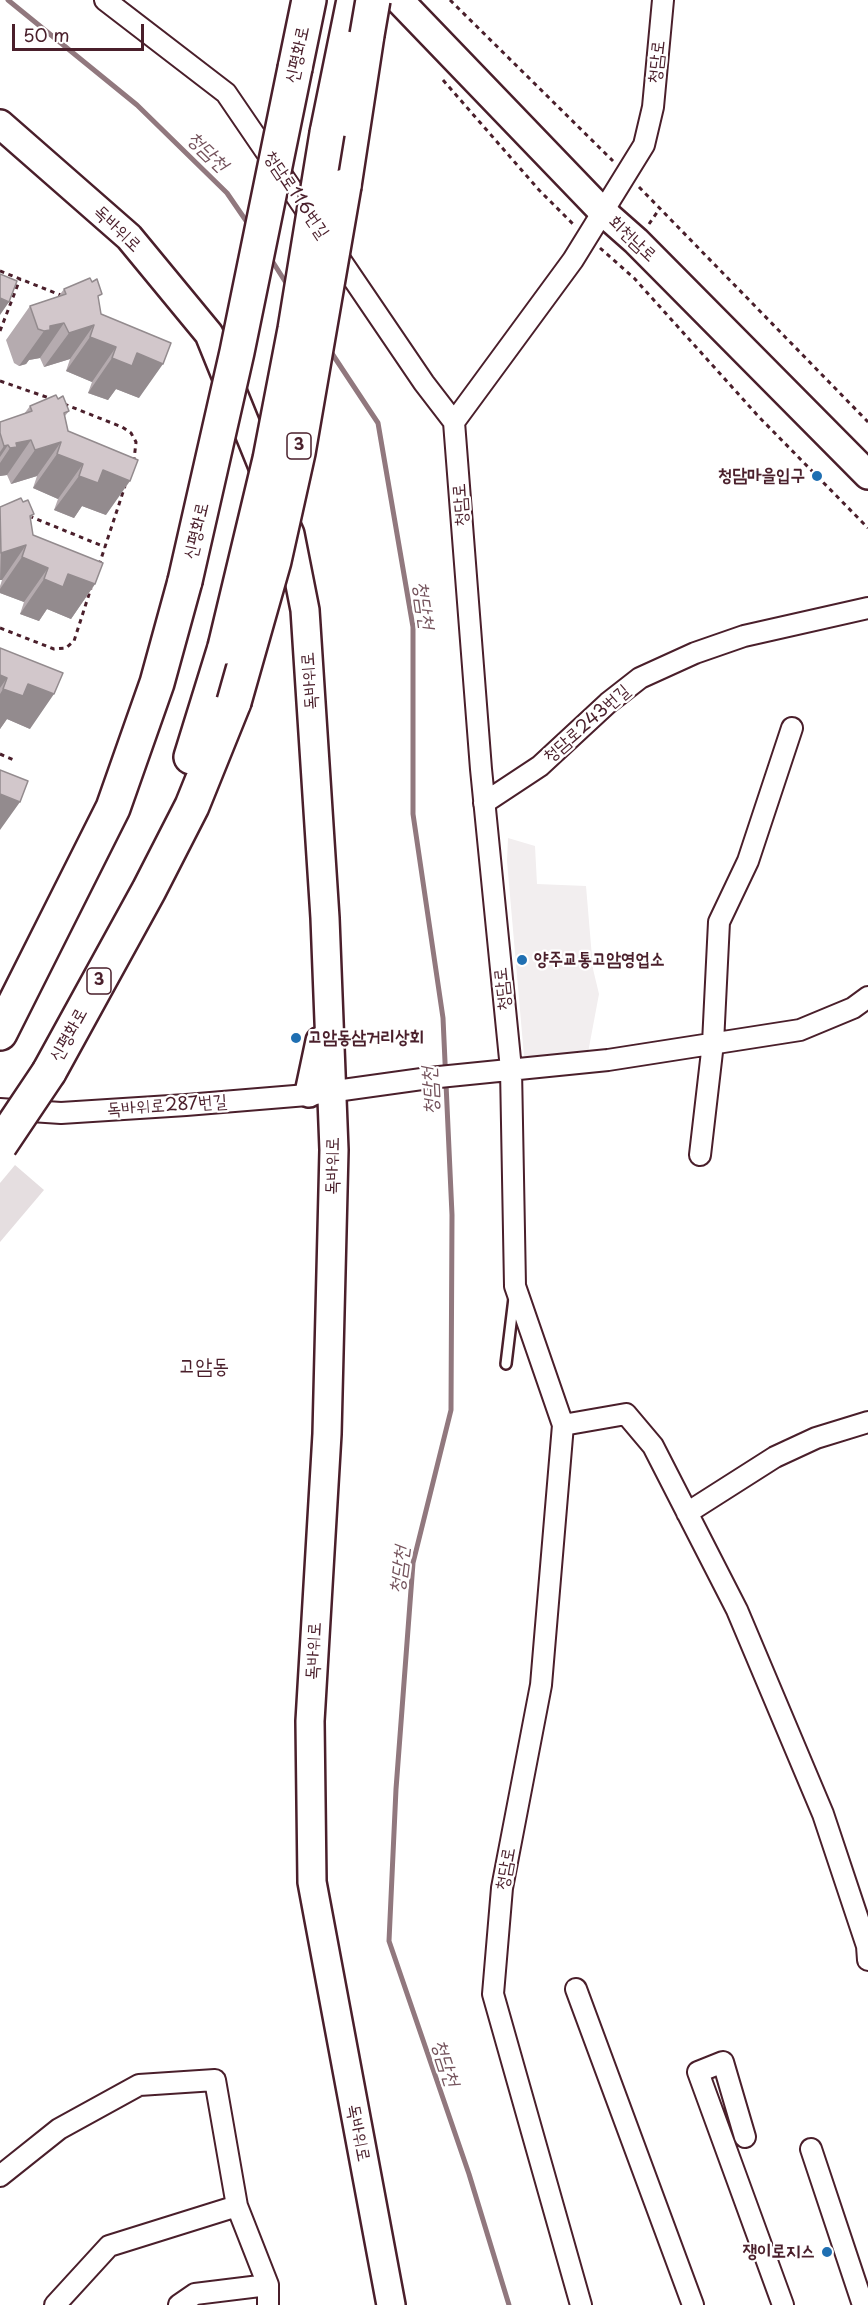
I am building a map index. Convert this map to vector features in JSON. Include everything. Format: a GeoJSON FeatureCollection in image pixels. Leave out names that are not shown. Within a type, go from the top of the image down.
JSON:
{"type":"FeatureCollection","features":[{"type":"Feature","properties":{"kind":"highway","name":"신평화로"},"geometry":{"type":"LineString","coordinates":[[0,1033],[113,808],[157,683],[186,581],[237,352],[309,0]]}},
{"type":"Feature","properties":{"kind":"highway","name":"신평화로"},"geometry":{"type":"LineString","coordinates":[[149,890],[225,647],[270,459],[295,329],[327,134],[357,19],[373,0]]}},
{"type":"Feature","properties":{"kind":"highway","name":"신평화로"},"geometry":{"type":"LineString","coordinates":[[0,1145],[49,1072],[149,890],[192,806],[234,702],[274,561],[298,453],[344,186],[357,19]]}},
{"type":"Feature","properties":{"kind":"main road","name":"회천남로"},"geometry":{"type":"LineString","coordinates":[[399,0],[602,211],[636,241],[868,475]]}},
{"type":"Feature","properties":{"kind":"main road","name":"독바위로"},"geometry":{"type":"LineString","coordinates":[[0,124],[129,237],[209,334],[290,534],[305,610],[325,918],[327,1001],[316,1093],[334,1150],[327,1434],[310,1721],[312,1882],[391,2305]]}},
{"type":"Feature","properties":{"kind":"street","name":"청담로116번길"},"geometry":{"type":"LineString","coordinates":[[105,0],[226,93],[424,383],[454,422]]}},
{"type":"Feature","properties":{"kind":"street","name":"청담로"},"geometry":{"type":"LineString","coordinates":[[581,2305],[493,1994],[502,1888],[541,1685],[564,1425],[515,1286],[505,1070],[454,422],[573,260],[644,145],[652,107],[663,0]]}},
{"type":"Feature","properties":{"kind":"street","name":"청담로243번길"},"geometry":{"type":"LineString","coordinates":[[484,803],[540,766],[608,703],[640,678],[695,653],[744,636],[868,608]]}},
{"type":"Feature","properties":{"kind":"street"},"geometry":{"type":"LineString","coordinates":[[700,1155],[712,1044],[720,922],[748,861],[792,728]]}},
{"type":"Feature","properties":{"kind":"street"},"geometry":{"type":"LineString","coordinates":[[316,1093],[608,1060],[801,1030],[853,1008],[868,997]]}},
{"type":"Feature","properties":{"kind":"street","name":"독바위로287번길"},"geometry":{"type":"LineString","coordinates":[[0,1109],[61,1113],[316,1093]]}},
{"type":"Feature","properties":{"kind":"street"},"geometry":{"type":"LineString","coordinates":[[564,1425],[626,1414],[653,1446],[737,1610],[823,1814],[867,1946],[868,1960]]}},
{"type":"Feature","properties":{"kind":"street"},"geometry":{"type":"LineString","coordinates":[[687,1513],[775,1457],[816,1438],[868,1422]]}},
{"type":"Feature","properties":{"kind":"street"},"geometry":{"type":"LineString","coordinates":[[576,1989],[693,2305]]}},
{"type":"Feature","properties":{"kind":"street"},"geometry":{"type":"LineString","coordinates":[[745,2137],[723,2062],[698,2072],[783,2305]]}},
{"type":"Feature","properties":{"kind":"street"},"geometry":{"type":"LineString","coordinates":[[0,2176],[59,2130],[139,2085],[215,2080],[237,2206],[268,2285],[268,2305]]}},
{"type":"Feature","properties":{"kind":"street"},"geometry":{"type":"LineString","coordinates":[[811,2149],[863,2305]]}},
{"type":"Feature","properties":{"kind":"street"},"geometry":{"type":"LineString","coordinates":[[55,2305],[109,2246],[237,2206]]}},
{"type":"Feature","properties":{"kind":"street"},"geometry":{"type":"LineString","coordinates":[[179,2305],[195,2294],[268,2285]]}},
{"type":"Feature","properties":{"kind":"lane"},"geometry":{"type":"LineString","coordinates":[[506,1364],[515,1286]]}},
{"type":"Feature","properties":{"kind":"path"},"geometry":{"type":"LineString","coordinates":[[450,0],[601,149]]}},
{"type":"Feature","properties":{"kind":"path"},"geometry":{"type":"LineString","coordinates":[[438,74],[539,190],[574,225]]}},
{"type":"Feature","properties":{"kind":"path"},"geometry":{"type":"LineString","coordinates":[[660,208],[868,422]]}},
{"type":"Feature","properties":{"kind":"path"},"geometry":{"type":"LineString","coordinates":[[619,262],[759,417],[868,528]]}},
{"type":"Feature","properties":{"kind":"path"},"geometry":{"type":"LineString","coordinates":[[0,272],[64,296]]}},
{"type":"Feature","properties":{"kind":"path"},"geometry":{"type":"LineString","coordinates":[[0,331],[20,279]]}},
{"type":"Feature","properties":{"kind":"path"},"geometry":{"type":"LineString","coordinates":[[0,381],[122,427],[131,433],[136,442],[133,463]]}},
{"type":"Feature","properties":{"kind":"path"},"geometry":{"type":"LineString","coordinates":[[98,567],[126,484]]}},
{"type":"Feature","properties":{"kind":"path"},"geometry":{"type":"LineString","coordinates":[[22,514],[105,547]]}},
{"type":"Feature","properties":{"kind":"path"},"geometry":{"type":"LineString","coordinates":[[0,628],[54,649],[66,648],[74,640],[95,578]]}},
{"type":"Feature","properties":{"kind":"path"},"geometry":{"type":"LineString","coordinates":[[0,754],[14,760]]}},
{"type":"Feature","properties":{"kind":"shaded area"},"geometry":{"type":"Polygon","coordinates":[[[508,838],[535,846],[537,884],[586,886],[593,969],[599,994],[587,1058],[524,1056],[507,861],[508,838]]]}},
{"type":"Feature","properties":{"kind":"shaded area"},"geometry":{"type":"Polygon","coordinates":[[[15,1165],[44,1190],[0,1242],[0,1183],[15,1165]]]}},
{"type":"Feature","properties":{"kind":"building"},"geometry":{"type":"Polygon","coordinates":[[[0,274],[17,281],[9,302],[0,298],[0,274]]]}},
{"type":"Feature","properties":{"kind":"building"},"geometry":{"type":"Polygon","coordinates":[[[90,278],[92,282],[97,279],[102,294],[98,296],[101,314],[171,343],[163,364],[137,353],[132,366],[112,358],[116,347],[90,337],[94,325],[69,333],[64,323],[50,326],[50,330],[38,329],[30,306],[66,294],[64,289],[90,278]]]}},
{"type":"Feature","properties":{"kind":"building"},"geometry":{"type":"Polygon","coordinates":[[[56,395],[58,399],[63,396],[69,411],[64,413],[68,431],[138,460],[130,481],[103,470],[98,483],[79,476],[83,464],[57,454],[61,442],[35,450],[31,440],[16,443],[17,447],[4,446],[0,433],[0,422],[32,411],[30,406],[56,395]]]}},
{"type":"Feature","properties":{"kind":"building"},"geometry":{"type":"Polygon","coordinates":[[[21,498],[23,502],[28,500],[34,514],[30,516],[33,535],[103,563],[95,584],[68,574],[63,587],[44,579],[48,568],[22,557],[26,545],[1,553],[0,507],[21,498]]]}},
{"type":"Feature","properties":{"kind":"building"},"geometry":{"type":"Polygon","coordinates":[[[0,648],[63,673],[54,694],[28,684],[23,696],[3,689],[7,678],[0,675],[0,648]]]}},
{"type":"Feature","properties":{"kind":"building"},"geometry":{"type":"Polygon","coordinates":[[[0,770],[28,781],[20,802],[0,794],[0,770]]]}},
{"type":"Feature","properties":{"kind":"waterway","name":"청담천"},"geometry":{"type":"LineString","coordinates":[[8,0],[137,105],[227,193],[251,228]]}},
{"type":"Feature","properties":{"kind":"waterway","name":"청담천"},"geometry":{"type":"LineString","coordinates":[[269,256],[288,286]]}},
{"type":"Feature","properties":{"kind":"waterway","name":"청담천"},"geometry":{"type":"LineString","coordinates":[[329,349],[378,423],[413,627],[413,814],[443,1018],[452,1215],[451,1410],[413,1563],[396,1789],[389,1941],[469,2174],[509,2305]]}},
{"type":"Feature","properties":{"kind":"place","name":"청담마을입구"},"geometry":{"type":"Point","coordinates":[817,476]}},
{"type":"Feature","properties":{"kind":"place","name":"양주교통고암영업소"},"geometry":{"type":"Point","coordinates":[522,960]}},
{"type":"Feature","properties":{"kind":"place","name":"고암동삼거리상회"},"geometry":{"type":"Point","coordinates":[296,1038]}},
{"type":"Feature","properties":{"kind":"place","name":"쟁이로지스"},"geometry":{"type":"Point","coordinates":[827,2252]}},
{"type":"Feature","properties":{"kind":"district","name":"고암동"},"geometry":{"type":"Point","coordinates":[204,1367]}}]}
